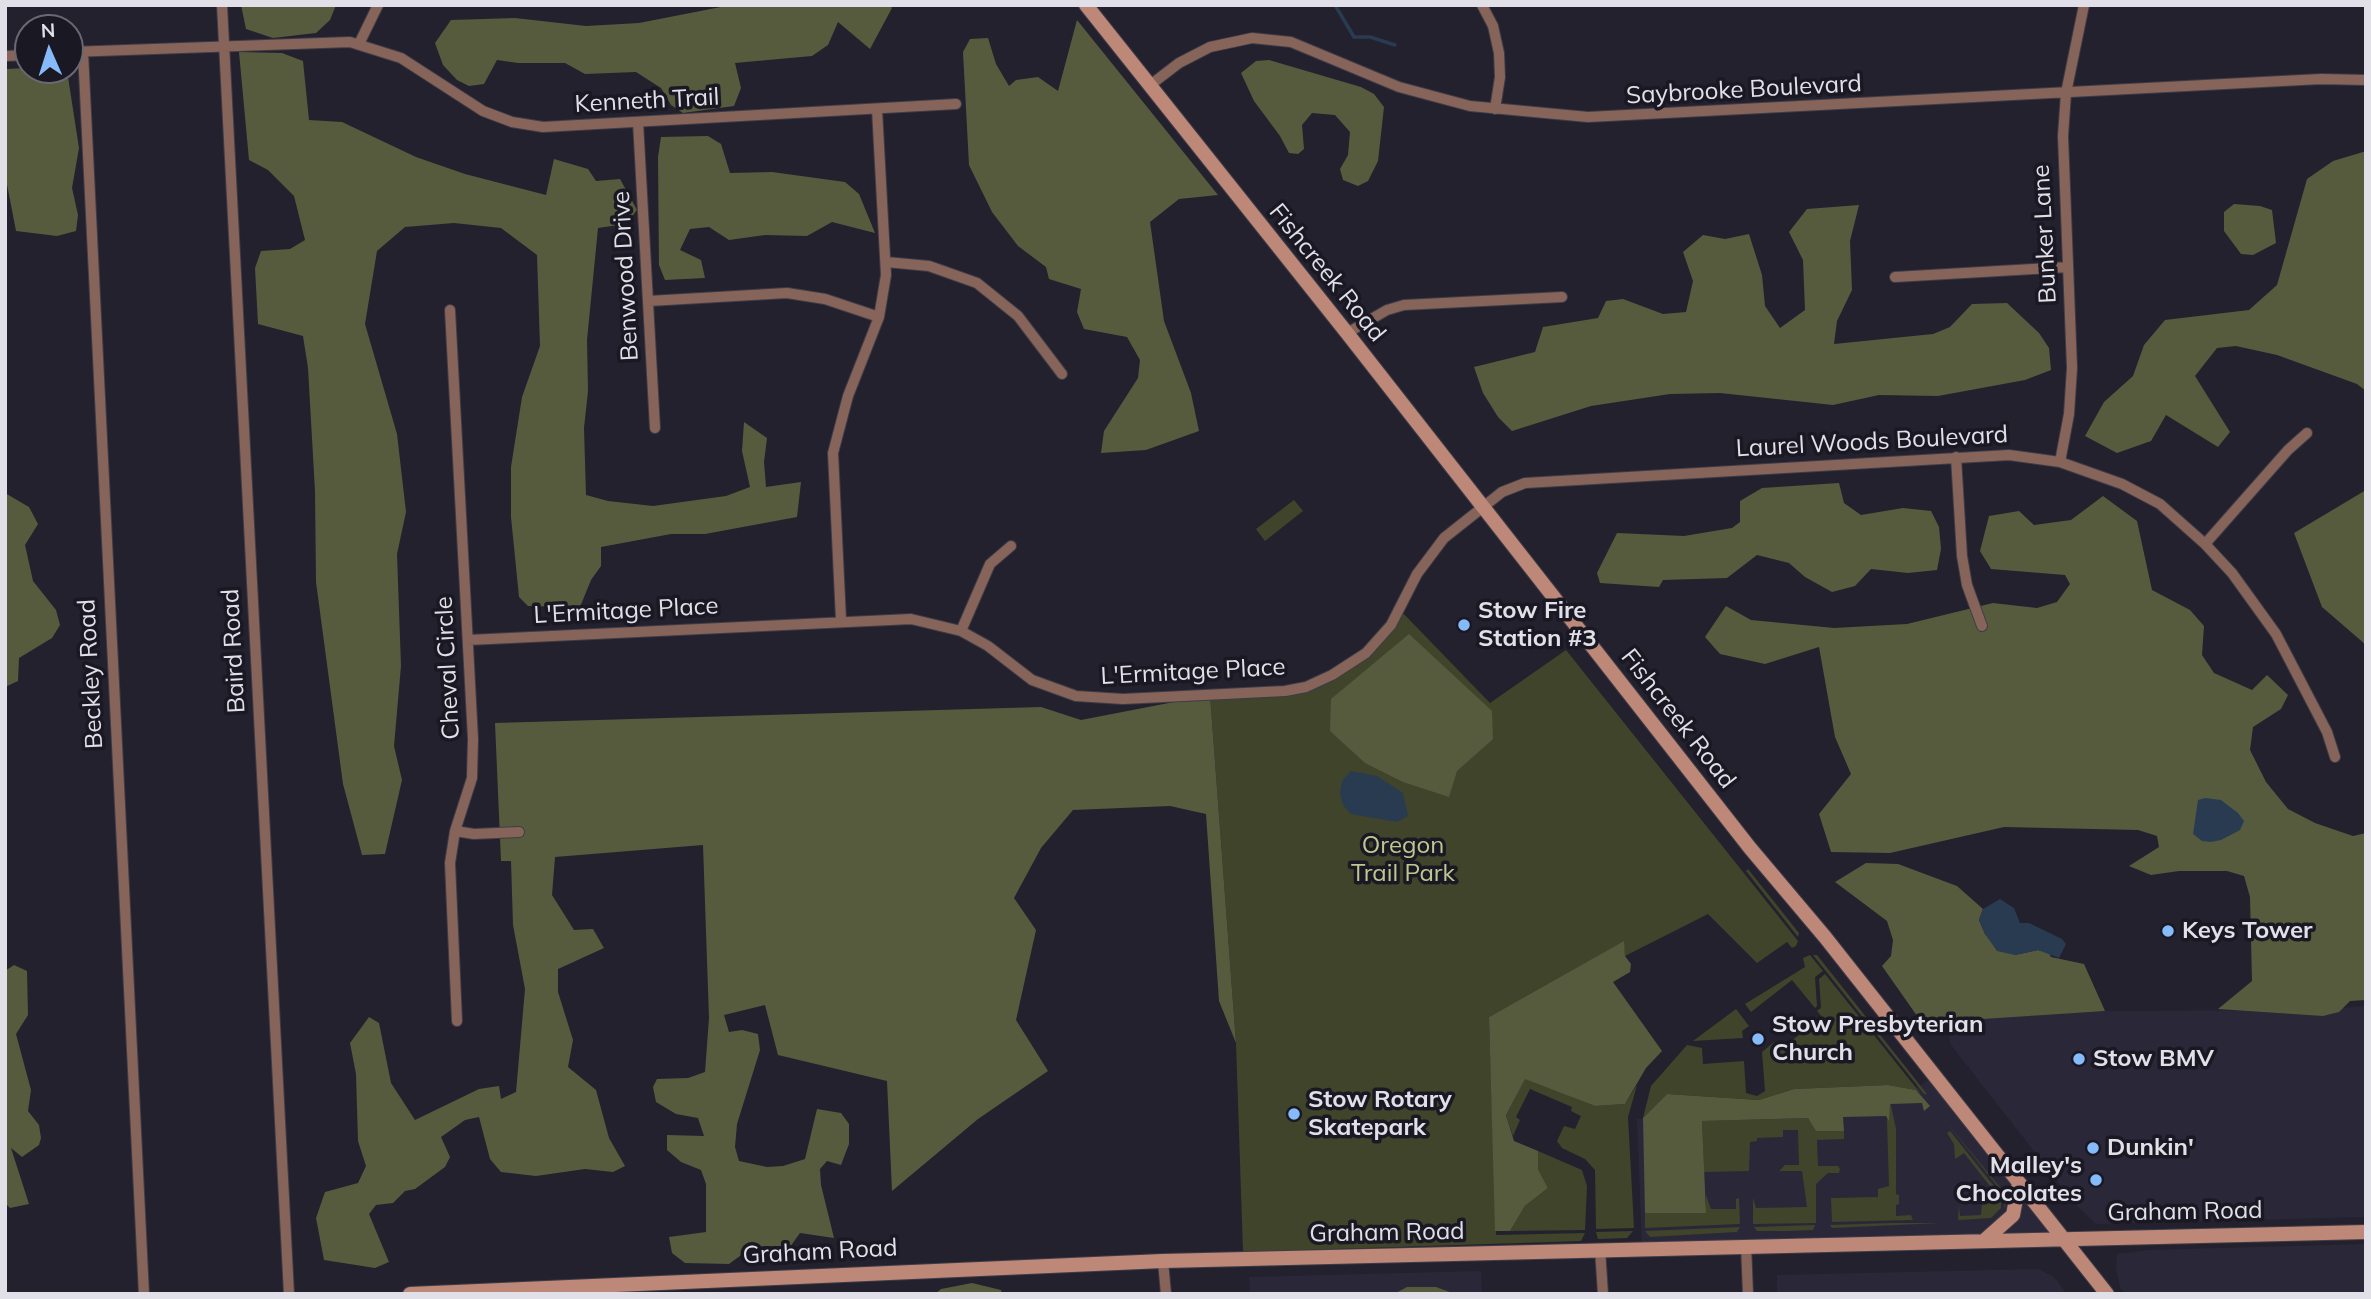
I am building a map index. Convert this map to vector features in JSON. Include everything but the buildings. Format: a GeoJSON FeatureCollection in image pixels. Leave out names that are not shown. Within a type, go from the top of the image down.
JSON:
{"type":"FeatureCollection","features":[{"type":"Feature","properties":{"kind":"main road","name":"Fishcreek Road"},"geometry":{"type":"LineString","coordinates":[[1086,5],[2107,1294]]}},
{"type":"Feature","properties":{"kind":"main road"},"geometry":{"type":"LineString","coordinates":[[1986,1239],[2013,1215],[2019,1183]]}},
{"type":"Feature","properties":{"kind":"main road","name":"Graham Road"},"geometry":{"type":"LineString","coordinates":[[410,1294],[1163,1261],[2366,1231]]}},
{"type":"Feature","properties":{"kind":"street","name":"Baird Road"},"geometry":{"type":"LineString","coordinates":[[222,5],[289,1294]]}},
{"type":"Feature","properties":{"kind":"street"},"geometry":{"type":"LineString","coordinates":[[359,44],[379,5]]}},
{"type":"Feature","properties":{"kind":"street"},"geometry":{"type":"LineString","coordinates":[[1482,5],[1493,26],[1499,53],[1500,77],[1495,109]]}},
{"type":"Feature","properties":{"kind":"street","name":"Bunker Lane"},"geometry":{"type":"LineString","coordinates":[[2060,462],[2069,414],[2072,368],[2062,155],[2066,93],[2084,5]]}},
{"type":"Feature","properties":{"kind":"street","name":"Saybrooke Boulevard"},"geometry":{"type":"LineString","coordinates":[[1149,86],[1179,63],[1210,47],[1235,39],[1274,38],[1319,52],[1399,87],[1460,104],[1614,117],[2366,80]]}},
{"type":"Feature","properties":{"kind":"street","name":"Kenneth Trail"},"geometry":{"type":"LineString","coordinates":[[84,52],[224,45],[359,44],[401,58],[468,102],[512,122],[543,127],[956,104]]}},
{"type":"Feature","properties":{"kind":"street","name":"Beckley Road"},"geometry":{"type":"LineString","coordinates":[[84,72],[144,1294]]}},
{"type":"Feature","properties":{"kind":"street"},"geometry":{"type":"LineString","coordinates":[[841,620],[833,453],[848,396],[879,317],[886,262],[877,109]]}},
{"type":"Feature","properties":{"kind":"street","name":"Benwood Drive"},"geometry":{"type":"LineString","coordinates":[[638,122],[655,428]]}},
{"type":"Feature","properties":{"kind":"street"},"geometry":{"type":"LineString","coordinates":[[886,262],[929,266],[977,283],[1018,316],[1062,374]]}},
{"type":"Feature","properties":{"kind":"street"},"geometry":{"type":"LineString","coordinates":[[1895,277],[2068,267]]}},
{"type":"Feature","properties":{"kind":"street"},"geometry":{"type":"LineString","coordinates":[[649,301],[786,293],[825,299],[879,317]]}},
{"type":"Feature","properties":{"kind":"street"},"geometry":{"type":"LineString","coordinates":[[1347,333],[1387,310],[1404,305],[1562,297]]}},
{"type":"Feature","properties":{"kind":"street","name":"Cheval Circle"},"geometry":{"type":"LineString","coordinates":[[450,310],[473,765],[455,831],[450,863],[457,1021]]}},
{"type":"Feature","properties":{"kind":"street"},"geometry":{"type":"LineString","coordinates":[[2205,544],[2288,450],[2307,433]]}},
{"type":"Feature","properties":{"kind":"street","name":"Laurel Woods Boulevard"},"geometry":{"type":"LineString","coordinates":[[1481,507],[1508,489],[1545,480],[2009,455],[2060,462],[2106,477],[2160,504],[2205,544],[2232,573],[2276,634],[2328,732],[2335,757]]}},
{"type":"Feature","properties":{"kind":"street"},"geometry":{"type":"LineString","coordinates":[[1956,457],[1962,556],[1967,585],[1982,626]]}},
{"type":"Feature","properties":{"kind":"street","name":"L'Ermitage Place"},"geometry":{"type":"LineString","coordinates":[[468,640],[841,620],[911,619],[961,631],[988,646],[1032,680],[1076,696],[1123,699],[1256,693],[1306,687],[1349,666],[1366,653],[1391,625],[1427,559],[1444,538],[1481,507]]}},
{"type":"Feature","properties":{"kind":"street"},"geometry":{"type":"LineString","coordinates":[[961,631],[990,564],[1011,546]]}},
{"type":"Feature","properties":{"kind":"street"},"geometry":{"type":"LineString","coordinates":[[455,831],[474,834],[519,832]]}},
{"type":"Feature","properties":{"kind":"street"},"geometry":{"type":"LineString","coordinates":[[1746,1245],[1748,1294]]}},
{"type":"Feature","properties":{"kind":"street"},"geometry":{"type":"LineString","coordinates":[[1600,1249],[1603,1294]]}},
{"type":"Feature","properties":{"kind":"street"},"geometry":{"type":"LineString","coordinates":[[1163,1261],[1166,1294]]}},
{"type":"Feature","properties":{"kind":"shaded area"},"geometry":{"type":"Polygon","coordinates":[[[2366,1006],[2366,1217],[2096,1224],[2076,1205],[1951,1045],[1945,1020],[2105,1011],[2321,1010],[2366,1006]]]}},
{"type":"Feature","properties":{"kind":"shaded area"},"geometry":{"type":"Polygon","coordinates":[[[1935,1076],[2061,1237],[1642,1248],[1637,1119],[1877,1111],[1935,1076]]]}},
{"type":"Feature","properties":{"kind":"shaded area"},"geometry":{"type":"Polygon","coordinates":[[[2366,1244],[2366,1294],[2125,1294],[2120,1288],[2116,1268],[2117,1254],[2149,1250],[2366,1244]]]}},
{"type":"Feature","properties":{"kind":"shaded area"},"geometry":{"type":"Polygon","coordinates":[[[2038,1269],[2054,1277],[2067,1294],[1777,1294],[1777,1275],[2038,1269]]]}},
{"type":"Feature","properties":{"kind":"shaded area"},"geometry":{"type":"Polygon","coordinates":[[[1481,1271],[1482,1294],[1250,1294],[1249,1277],[1481,1271]]]}},
{"type":"Feature","properties":{"kind":"green space"},"geometry":{"type":"Polygon","coordinates":[[[241,5],[336,5],[330,20],[316,33],[273,38],[246,29],[241,5]]]}},
{"type":"Feature","properties":{"kind":"green space"},"geometry":{"type":"Polygon","coordinates":[[[731,5],[890,5],[892,8],[870,49],[838,22],[828,45],[812,56],[735,63],[741,88],[734,106],[683,113],[671,105],[661,88],[636,72],[585,74],[565,63],[497,60],[484,84],[469,86],[457,80],[443,65],[435,43],[451,20],[515,18],[586,26],[639,23],[731,5]]]}},
{"type":"Feature","properties":{"kind":"green space"},"geometry":{"type":"Polygon","coordinates":[[[1077,20],[1218,195],[1179,199],[1150,222],[1164,321],[1191,393],[1199,431],[1146,450],[1101,453],[1104,431],[1138,378],[1140,360],[1127,337],[1084,329],[1077,312],[1081,289],[1049,279],[1046,267],[1018,246],[992,212],[969,165],[963,52],[970,39],[988,38],[996,64],[1009,86],[1016,80],[1038,77],[1058,91],[1077,20]]]}},
{"type":"Feature","properties":{"kind":"green space"},"geometry":{"type":"Polygon","coordinates":[[[239,52],[282,53],[303,61],[309,120],[342,122],[416,157],[465,174],[546,195],[554,159],[588,169],[596,181],[620,179],[637,210],[626,224],[598,228],[587,340],[588,391],[584,428],[586,495],[608,501],[653,506],[726,496],[750,487],[742,451],[744,422],[767,438],[764,462],[766,487],[801,482],[797,517],[705,534],[671,534],[601,547],[601,566],[591,580],[580,607],[528,606],[519,597],[511,517],[511,467],[522,397],[540,346],[537,255],[501,228],[454,223],[405,227],[377,251],[365,324],[397,434],[406,512],[397,554],[401,666],[394,746],[402,780],[385,854],[362,855],[343,784],[316,582],[315,491],[308,368],[303,336],[258,324],[255,268],[261,251],[290,249],[305,240],[294,196],[268,170],[249,160],[239,52]]]}},
{"type":"Feature","properties":{"kind":"green space"},"geometry":{"type":"Polygon","coordinates":[[[1269,60],[1361,87],[1374,94],[1384,107],[1378,161],[1368,181],[1358,186],[1343,180],[1340,169],[1348,155],[1350,132],[1335,115],[1312,113],[1302,125],[1304,149],[1298,154],[1289,153],[1254,101],[1241,73],[1256,61],[1269,60]]]}},
{"type":"Feature","properties":{"kind":"green space"},"geometry":{"type":"Polygon","coordinates":[[[6,69],[14,69],[14,84],[69,84],[79,148],[72,188],[78,215],[76,231],[57,236],[16,231],[5,174],[6,69]]]}},
{"type":"Feature","properties":{"kind":"green space"},"geometry":{"type":"Polygon","coordinates":[[[708,136],[721,144],[730,173],[772,172],[845,182],[859,194],[875,233],[832,222],[807,236],[765,235],[729,240],[709,227],[690,229],[680,250],[701,260],[705,278],[665,280],[659,265],[658,157],[661,137],[708,136]]]}},
{"type":"Feature","properties":{"kind":"green space"},"geometry":{"type":"Polygon","coordinates":[[[2366,152],[2366,391],[2357,384],[2277,355],[2236,346],[2217,348],[2195,376],[2230,432],[2218,447],[2166,415],[2151,441],[2117,453],[2085,436],[2104,402],[2133,376],[2144,345],[2165,320],[2249,310],[2277,285],[2307,179],[2333,161],[2366,152]]]}},
{"type":"Feature","properties":{"kind":"green space"},"geometry":{"type":"Polygon","coordinates":[[[2234,204],[2272,210],[2276,243],[2253,255],[2241,254],[2224,231],[2224,212],[2234,204]]]}},
{"type":"Feature","properties":{"kind":"green space"},"geometry":{"type":"Polygon","coordinates":[[[1859,205],[1850,241],[1852,290],[1837,321],[1834,344],[1933,334],[1950,327],[1972,304],[2007,303],[2039,333],[2049,348],[2051,370],[2025,380],[1938,396],[1879,395],[1833,405],[1720,393],[1670,394],[1591,406],[1512,431],[1498,417],[1483,393],[1474,367],[1535,352],[1543,327],[1598,318],[1606,301],[1623,299],[1663,314],[1686,312],[1693,281],[1683,252],[1703,235],[1725,239],[1749,234],[1762,275],[1765,306],[1780,328],[1805,310],[1803,260],[1789,232],[1807,209],[1859,205]]]}},
{"type":"Feature","properties":{"kind":"green space"},"geometry":{"type":"Polygon","coordinates":[[[1839,483],[1844,503],[1861,515],[1903,508],[1931,511],[1939,527],[1941,549],[1937,570],[1908,573],[1871,569],[1855,586],[1832,592],[1805,577],[1789,563],[1757,555],[1727,578],[1663,580],[1659,587],[1600,583],[1597,573],[1617,533],[1684,536],[1732,528],[1740,522],[1740,501],[1762,488],[1839,483]]]}},
{"type":"Feature","properties":{"kind":"green space"},"geometry":{"type":"Polygon","coordinates":[[[2366,490],[2366,645],[2322,607],[2294,533],[2366,490]]]}},
{"type":"Feature","properties":{"kind":"green space"},"geometry":{"type":"Polygon","coordinates":[[[5,493],[29,507],[38,524],[25,545],[33,581],[56,610],[60,625],[52,638],[19,658],[18,681],[5,687],[5,493]]]}},
{"type":"Feature","properties":{"kind":"green space"},"geometry":{"type":"Polygon","coordinates":[[[2103,496],[2137,521],[2152,590],[2190,610],[2204,626],[2202,655],[2214,673],[2252,690],[2267,675],[2288,695],[2281,709],[2253,727],[2250,750],[2266,782],[2288,809],[2315,823],[2353,836],[2366,833],[2366,1000],[2350,1001],[2339,1012],[2323,1016],[2218,1009],[2252,981],[2250,897],[2244,876],[2227,871],[2179,871],[2151,875],[2129,866],[2159,847],[2157,836],[2138,830],[2004,827],[1890,853],[1831,852],[1819,814],[1851,774],[1835,737],[1819,647],[1765,664],[1720,654],[1705,637],[1726,606],[1751,620],[1834,628],[1907,624],[1993,603],[2037,608],[2057,602],[2070,584],[2065,575],[1991,569],[1980,551],[1989,516],[2019,511],[2034,525],[2071,520],[2103,496]]]}},
{"type":"Feature","properties":{"kind":"green space"},"geometry":{"type":"Polygon","coordinates":[[[1294,500],[1303,511],[1265,541],[1256,529],[1294,500]]]}},
{"type":"Feature","properties":{"kind":"green space","name":"Oregon Trail Park"},"geometry":{"type":"Polygon","coordinates":[[[1400,610],[1490,703],[1566,650],[1798,941],[1792,948],[1787,942],[1757,963],[1708,914],[1625,956],[1623,942],[1489,1017],[1496,1235],[1585,1233],[1581,1241],[1243,1252],[1236,1043],[1210,695],[1284,691],[1349,665],[1400,610]]]}},
{"type":"Feature","properties":{"kind":"green space"},"geometry":{"type":"Polygon","coordinates":[[[1409,634],[1492,711],[1493,739],[1457,771],[1449,797],[1403,782],[1365,763],[1330,731],[1331,699],[1409,634]]]}},
{"type":"Feature","properties":{"kind":"green space"},"geometry":{"type":"Polygon","coordinates":[[[1210,695],[1236,1043],[1219,1001],[1206,814],[1170,806],[1073,810],[1041,848],[1014,898],[1036,930],[1016,1020],[1048,1071],[978,1119],[892,1191],[887,1081],[778,1055],[765,1005],[724,1015],[729,1032],[742,1030],[758,1034],[760,1050],[737,1124],[735,1147],[739,1161],[767,1167],[783,1166],[805,1159],[817,1109],[841,1113],[849,1124],[849,1144],[841,1165],[827,1161],[820,1169],[821,1185],[834,1238],[800,1233],[790,1247],[765,1246],[748,1250],[729,1264],[685,1263],[672,1253],[669,1237],[706,1232],[706,1184],[701,1170],[681,1162],[667,1150],[667,1135],[704,1136],[698,1118],[676,1114],[656,1102],[653,1087],[657,1079],[688,1078],[705,1072],[709,1018],[703,845],[555,857],[552,895],[574,930],[593,929],[604,948],[558,969],[558,992],[573,1040],[568,1067],[596,1090],[609,1138],[625,1166],[613,1172],[585,1169],[536,1176],[501,1172],[490,1159],[479,1117],[465,1120],[441,1137],[450,1157],[445,1167],[415,1189],[405,1191],[393,1203],[376,1205],[369,1214],[389,1262],[375,1268],[324,1260],[316,1218],[325,1192],[358,1183],[366,1166],[358,1141],[356,1074],[350,1043],[369,1017],[379,1023],[391,1083],[415,1120],[479,1089],[499,1086],[501,1099],[516,1092],[525,989],[513,925],[511,861],[501,861],[495,723],[1041,707],[1081,720],[1210,695]]]}},
{"type":"Feature","properties":{"kind":"green space"},"geometry":{"type":"Polygon","coordinates":[[[1866,863],[1898,864],[1957,886],[1983,909],[1979,920],[1985,934],[2015,955],[2038,950],[2049,953],[2051,957],[2084,964],[2105,1011],[1922,1023],[1882,966],[1891,956],[1893,940],[1887,921],[1835,882],[1866,863]]]}},
{"type":"Feature","properties":{"kind":"green space"},"geometry":{"type":"Polygon","coordinates":[[[1748,869],[1799,933],[1798,937],[1746,871],[1748,869]]]}},
{"type":"Feature","properties":{"kind":"green space"},"geometry":{"type":"Polygon","coordinates":[[[1624,941],[1625,956],[1631,964],[1630,972],[1613,982],[1662,1051],[1646,1068],[1625,1104],[1595,1106],[1525,1079],[1506,1115],[1514,1141],[1538,1151],[1538,1169],[1548,1188],[1525,1206],[1510,1231],[1495,1231],[1489,1017],[1624,941]]]}},
{"type":"Feature","properties":{"kind":"green space"},"geometry":{"type":"Polygon","coordinates":[[[1810,955],[1823,971],[1815,977],[1815,1008],[1792,980],[1751,1012],[1745,1004],[1805,967],[1803,958],[1810,955]]]}},
{"type":"Feature","properties":{"kind":"green space"},"geometry":{"type":"Polygon","coordinates":[[[1813,955],[1817,955],[1927,1094],[1924,1094],[1813,955]]]}},
{"type":"Feature","properties":{"kind":"green space"},"geometry":{"type":"Polygon","coordinates":[[[14,965],[27,971],[28,1015],[16,1034],[31,1090],[28,1111],[39,1125],[41,1138],[39,1145],[22,1157],[11,1148],[29,1204],[10,1208],[5,1203],[5,971],[14,965]]]}},
{"type":"Feature","properties":{"kind":"green space"},"geometry":{"type":"Polygon","coordinates":[[[1825,974],[1921,1094],[1916,1090],[1888,1085],[1794,1089],[1759,1100],[1667,1094],[1643,1118],[1651,1086],[1687,1045],[1702,1048],[1703,1064],[1744,1061],[1746,1093],[1757,1096],[1765,1091],[1762,1052],[1774,1042],[1781,1049],[1822,1017],[1817,1011],[1821,1008],[1819,979],[1825,974]]]}},
{"type":"Feature","properties":{"kind":"green space"},"geometry":{"type":"Polygon","coordinates":[[[1736,1009],[1749,1026],[1742,1031],[1743,1038],[1693,1041],[1736,1009]]]}},
{"type":"Feature","properties":{"kind":"green space"},"geometry":{"type":"Polygon","coordinates":[[[1525,1078],[1595,1106],[1625,1104],[1637,1085],[1628,1117],[1634,1228],[1596,1229],[1595,1170],[1585,1159],[1562,1148],[1557,1141],[1564,1126],[1575,1129],[1581,1116],[1571,1111],[1572,1107],[1530,1089],[1516,1117],[1520,1120],[1513,1136],[1506,1115],[1525,1078]]]}},
{"type":"Feature","properties":{"kind":"green space"},"geometry":{"type":"Polygon","coordinates":[[[1888,1085],[1916,1090],[1930,1106],[1924,1111],[1922,1103],[1890,1104],[1889,1121],[1886,1116],[1843,1117],[1844,1131],[1816,1131],[1808,1118],[1702,1121],[1706,1213],[1645,1213],[1643,1118],[1667,1094],[1759,1100],[1794,1089],[1888,1085]]]}},
{"type":"Feature","properties":{"kind":"green space"},"geometry":{"type":"Polygon","coordinates":[[[1889,1096],[1896,1129],[1896,1194],[1899,1195],[1899,1204],[1896,1205],[1896,1216],[1911,1215],[1913,1220],[1832,1222],[1831,1198],[1878,1197],[1878,1189],[1889,1186],[1889,1096]]]}},
{"type":"Feature","properties":{"kind":"green space"},"geometry":{"type":"Polygon","coordinates":[[[1942,1117],[2004,1192],[2005,1209],[2002,1192],[1942,1117]]]}},
{"type":"Feature","properties":{"kind":"green space"},"geometry":{"type":"Polygon","coordinates":[[[1808,1118],[1817,1131],[1844,1131],[1844,1139],[1817,1140],[1818,1166],[1838,1166],[1840,1169],[1839,1173],[1828,1173],[1816,1184],[1816,1223],[1753,1224],[1753,1198],[1756,1208],[1807,1207],[1802,1171],[1779,1171],[1785,1165],[1799,1165],[1798,1130],[1783,1130],[1783,1137],[1757,1138],[1757,1141],[1750,1142],[1749,1171],[1704,1172],[1702,1121],[1808,1118]]]}},
{"type":"Feature","properties":{"kind":"green space"},"geometry":{"type":"Polygon","coordinates":[[[1950,1131],[2001,1195],[2001,1208],[1991,1218],[1958,1220],[1959,1206],[1960,1216],[1981,1215],[1982,1201],[1993,1190],[1964,1153],[1955,1159],[1954,1144],[1947,1133],[1950,1131]]]}},
{"type":"Feature","properties":{"kind":"green space"},"geometry":{"type":"Polygon","coordinates":[[[1538,1151],[1582,1170],[1587,1186],[1585,1230],[1510,1231],[1525,1206],[1548,1188],[1538,1169],[1538,1151]]]}},
{"type":"Feature","properties":{"kind":"green space"},"geometry":{"type":"Polygon","coordinates":[[[1706,1195],[1711,1209],[1736,1209],[1736,1199],[1739,1198],[1740,1224],[1645,1228],[1645,1213],[1706,1213],[1706,1195]]]}},
{"type":"Feature","properties":{"kind":"green space"},"geometry":{"type":"Polygon","coordinates":[[[1890,1223],[1940,1223],[1832,1228],[1830,1225],[1890,1223]]]}},
{"type":"Feature","properties":{"kind":"green space"},"geometry":{"type":"Polygon","coordinates":[[[1815,1225],[1813,1230],[1788,1231],[1757,1231],[1754,1227],[1815,1225]]]}},
{"type":"Feature","properties":{"kind":"green space"},"geometry":{"type":"Polygon","coordinates":[[[1740,1227],[1737,1232],[1650,1237],[1645,1231],[1740,1227]]]}},
{"type":"Feature","properties":{"kind":"green space"},"geometry":{"type":"Polygon","coordinates":[[[1633,1231],[1627,1238],[1598,1239],[1596,1232],[1633,1231]]]}},
{"type":"Feature","properties":{"kind":"green space"},"geometry":{"type":"Polygon","coordinates":[[[972,1283],[1001,1290],[1002,1294],[935,1294],[941,1289],[972,1283]]]}},
{"type":"Feature","properties":{"kind":"green space"},"geometry":{"type":"Polygon","coordinates":[[[1407,1287],[1436,1287],[1455,1294],[1394,1294],[1407,1287]]]}},
{"type":"Feature","properties":{"kind":"water"},"geometry":{"type":"Polygon","coordinates":[[[1351,771],[1377,776],[1403,793],[1408,816],[1397,822],[1351,814],[1343,805],[1340,794],[1342,781],[1351,771]]]}},
{"type":"Feature","properties":{"kind":"water"},"geometry":{"type":"Polygon","coordinates":[[[2198,800],[2221,800],[2238,813],[2244,821],[2240,830],[2211,842],[2202,841],[2193,834],[2198,800]]]}},
{"type":"Feature","properties":{"kind":"water"},"geometry":{"type":"Polygon","coordinates":[[[2000,899],[2014,908],[2020,923],[2029,923],[2062,939],[2066,944],[2059,958],[2038,950],[2015,955],[1997,951],[1979,920],[1983,909],[2000,899]]]}},
{"type":"Feature","properties":{"kind":"waterway"},"geometry":{"type":"LineString","coordinates":[[1335,5],[1354,37],[1370,37],[1395,45]]}},
{"type":"Feature","properties":{"kind":"place","name":"Stow Fire Station #3"},"geometry":{"type":"Point","coordinates":[1464,625]}},
{"type":"Feature","properties":{"kind":"place","name":"Keys Tower"},"geometry":{"type":"Point","coordinates":[2168,931]}},
{"type":"Feature","properties":{"kind":"place","name":"Stow Presbyterian Church"},"geometry":{"type":"Point","coordinates":[1758,1039]}},
{"type":"Feature","properties":{"kind":"place","name":"Stow BMV"},"geometry":{"type":"Point","coordinates":[2079,1059]}},
{"type":"Feature","properties":{"kind":"place","name":"Stow Rotary Skatepark"},"geometry":{"type":"Point","coordinates":[1294,1114]}},
{"type":"Feature","properties":{"kind":"place","name":"Dunkin'"},"geometry":{"type":"Point","coordinates":[2093,1148]}},
{"type":"Feature","properties":{"kind":"place","name":"Malley's Chocolates"},"geometry":{"type":"Point","coordinates":[2096,1180]}}]}
